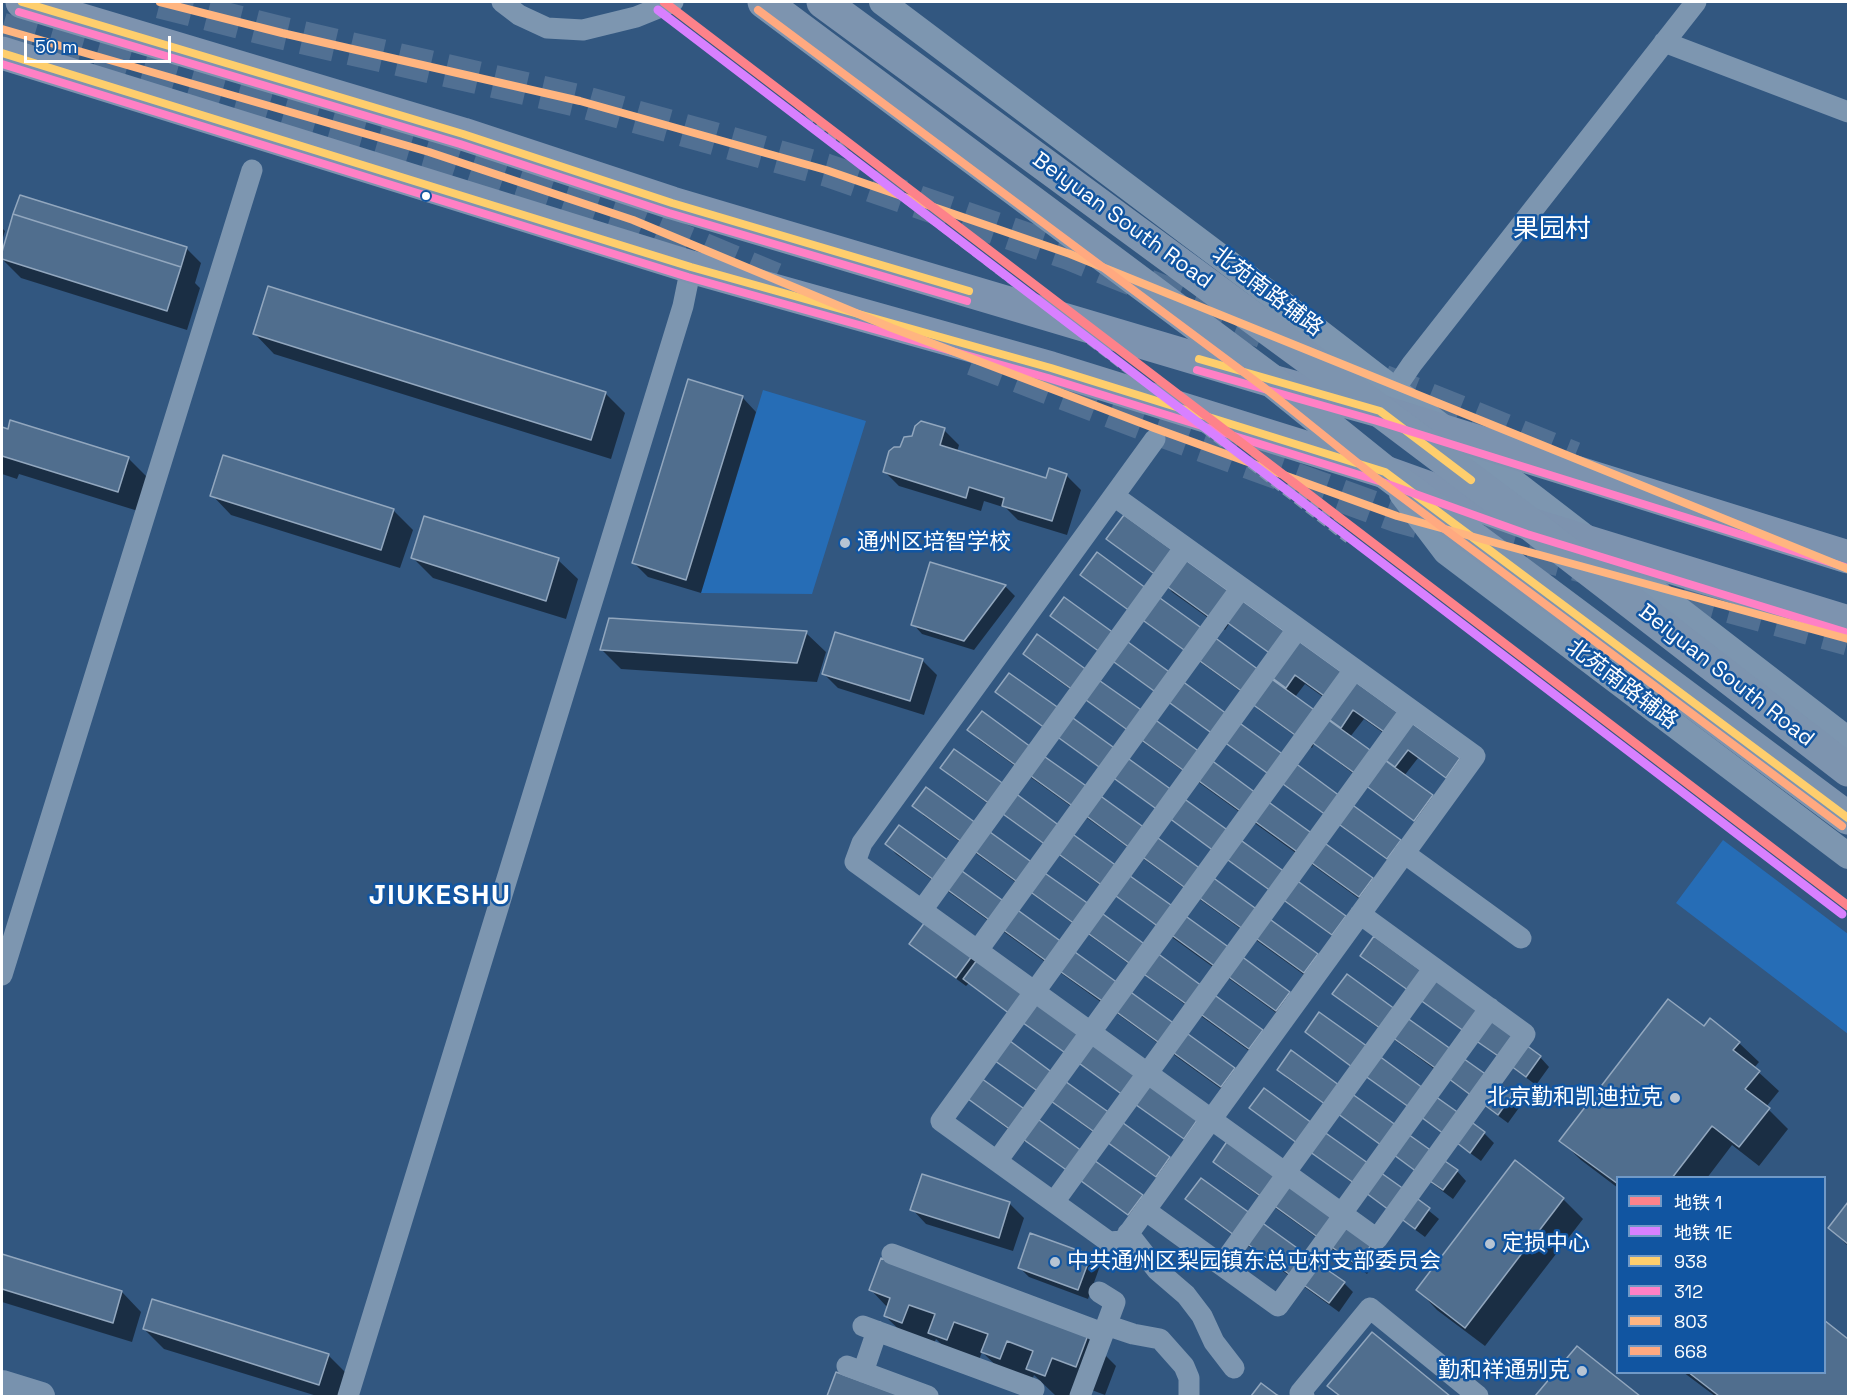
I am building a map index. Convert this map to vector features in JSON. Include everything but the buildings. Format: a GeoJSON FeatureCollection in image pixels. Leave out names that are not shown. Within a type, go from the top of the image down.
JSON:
{"type":"FeatureCollection","features":[{"type":"Feature","properties":{"kind":"highway","name":"Beiyuan South Road"},"geometry":{"type":"LineString","coordinates":[[764,2],[1272,381],[1385,472],[1848,818]]}},
{"type":"Feature","properties":{"kind":"highway","name":"Beiyuan South Road"},"geometry":{"type":"LineString","coordinates":[[823,2],[1387,401],[1530,524],[1848,770]]}},
{"type":"Feature","properties":{"kind":"main road"},"geometry":{"type":"LineString","coordinates":[[22,2],[463,134],[672,203],[1272,381],[1387,401],[1451,434],[1848,557]]}},
{"type":"Feature","properties":{"kind":"main road"},"geometry":{"type":"LineString","coordinates":[[2,53],[691,267],[1051,368],[1385,472],[1530,524],[1848,622]]}},
{"type":"Feature","properties":{"kind":"main road"},"geometry":{"type":"LineString","coordinates":[[2,1384],[41,1396]]}},
{"type":"Feature","properties":{"kind":"street"},"geometry":{"type":"LineString","coordinates":[[502,2],[519,15],[547,27],[583,30],[636,17],[673,2]]}},
{"type":"Feature","properties":{"kind":"street","name":"北苑南路辅路"},"geometry":{"type":"LineString","coordinates":[[882,2],[1387,401]]}},
{"type":"Feature","properties":{"kind":"street"},"geometry":{"type":"LineString","coordinates":[[1387,401],[1412,364],[1696,2]]}},
{"type":"Feature","properties":{"kind":"street"},"geometry":{"type":"LineString","coordinates":[[1664,42],[1848,112]]}},
{"type":"Feature","properties":{"kind":"street"},"geometry":{"type":"LineString","coordinates":[[2,975],[252,170]]}},
{"type":"Feature","properties":{"kind":"street"},"geometry":{"type":"LineString","coordinates":[[348,1396],[683,306],[691,267]]}},
{"type":"Feature","properties":{"kind":"street"},"geometry":{"type":"LineString","coordinates":[[1451,434],[1848,740]]}},
{"type":"Feature","properties":{"kind":"street"},"geometry":{"type":"LineString","coordinates":[[1155,439],[862,843],[855,862],[1377,1239],[1525,1034],[1360,914]]}},
{"type":"Feature","properties":{"kind":"street","name":"北苑南路辅路"},"geometry":{"type":"LineString","coordinates":[[1385,472],[1446,552],[1848,856]]}},
{"type":"Feature","properties":{"kind":"street"},"geometry":{"type":"LineString","coordinates":[[1114,496],[1298,628],[1474,756],[1123,1241],[1109,1242],[941,1121],[1298,628]]}},
{"type":"Feature","properties":{"kind":"street"},"geometry":{"type":"LineString","coordinates":[[921,910],[1185,547]]}},
{"type":"Feature","properties":{"kind":"street"},"geometry":{"type":"LineString","coordinates":[[978,950],[1241,588]]}},
{"type":"Feature","properties":{"kind":"street"},"geometry":{"type":"LineString","coordinates":[[997,1161],[1354,670]]}},
{"type":"Feature","properties":{"kind":"street"},"geometry":{"type":"LineString","coordinates":[[1054,1202],[1411,710]]}},
{"type":"Feature","properties":{"kind":"street"},"geometry":{"type":"LineString","coordinates":[[1404,853],[1521,938]]}},
{"type":"Feature","properties":{"kind":"street"},"geometry":{"type":"LineString","coordinates":[[1222,1265],[1434,968]]}},
{"type":"Feature","properties":{"kind":"street"},"geometry":{"type":"LineString","coordinates":[[1145,1210],[1278,1306],[1490,1008]]}},
{"type":"Feature","properties":{"kind":"street"},"geometry":{"type":"LineString","coordinates":[[1128,1233],[1157,1270],[1186,1295],[1197,1309],[1214,1342],[1234,1368]]}},
{"type":"Feature","properties":{"kind":"street"},"geometry":{"type":"LineString","coordinates":[[892,1254],[1105,1329],[1160,1339],[1184,1366],[1189,1378],[1189,1396]]}},
{"type":"Feature","properties":{"kind":"street"},"geometry":{"type":"LineString","coordinates":[[1080,1396],[1114,1302],[1099,1292]]}},
{"type":"Feature","properties":{"kind":"street"},"geometry":{"type":"LineString","coordinates":[[1304,1396],[1300,1393],[1370,1308],[1478,1396]]}},
{"type":"Feature","properties":{"kind":"street"},"geometry":{"type":"LineString","coordinates":[[928,1396],[855,1369],[870,1328],[1034,1389],[1031,1396]]}},
{"type":"Feature","properties":{"kind":"shaded area"},"geometry":{"type":"Polygon","coordinates":[[[763,390],[866,421],[812,594],[701,593],[763,390]]]}},
{"type":"Feature","properties":{"kind":"shaded area"},"geometry":{"type":"Polygon","coordinates":[[[1723,840],[1848,934],[1848,1034],[1676,903],[1723,840]]]}},
{"type":"Feature","properties":{"kind":"tunnel"},"geometry":{"type":"LineString","coordinates":[[160,2],[282,33],[580,101],[826,170],[1070,254],[1263,332]]}},
{"type":"Feature","properties":{"kind":"tunnel"},"geometry":{"type":"LineString","coordinates":[[2,29],[429,152],[633,220],[775,279]]}},
{"type":"Feature","properties":{"kind":"tunnel"},"geometry":{"type":"LineString","coordinates":[[973,359],[1154,428],[1397,516],[1589,568]]}},
{"type":"Feature","properties":{"kind":"tunnel"},"geometry":{"type":"LineString","coordinates":[[1383,381],[1574,458]]}},
{"type":"Feature","properties":{"kind":"tunnel"},"geometry":{"type":"LineString","coordinates":[[1636,581],[1848,639]]}},
{"type":"Feature","properties":{"kind":"railway"},"geometry":{"type":"LineString","coordinates":[[762,77],[810,117],[877,179],[1347,541]]}},
{"type":"Feature","properties":{"kind":"railway"},"geometry":{"type":"LineString","coordinates":[[1287,485],[1388,554]]}},
{"type":"Feature","properties":{"kind":"metro line","name":"1"},"geometry":{"type":"LineString","coordinates":[[664,2],[1848,906]]}},
{"type":"Feature","properties":{"kind":"metro line","name":"1E"},"geometry":{"type":"LineString","coordinates":[[658,10],[1842,914]]}},
{"type":"Feature","properties":{"kind":"transit line","name":"938"},"geometry":{"type":"LineString","coordinates":[[22,2],[463,134],[672,203],[969,291]]}},
{"type":"Feature","properties":{"kind":"transit line","name":"803"},"geometry":{"type":"LineString","coordinates":[[160,2],[282,33],[580,101],[826,170],[1070,254],[1848,569]]}},
{"type":"Feature","properties":{"kind":"transit line","name":"668"},"geometry":{"type":"LineString","coordinates":[[758,10],[1266,389],[1379,480],[1842,826]]}},
{"type":"Feature","properties":{"kind":"transit line","name":"312"},"geometry":{"type":"LineString","coordinates":[[19,12],[460,144],[669,213],[967,301]]}},
{"type":"Feature","properties":{"kind":"transit line","name":"803"},"geometry":{"type":"LineString","coordinates":[[2,29],[429,152],[633,220],[892,328],[1154,428],[1397,516],[1848,639]]}},
{"type":"Feature","properties":{"kind":"transit line","name":"938"},"geometry":{"type":"LineString","coordinates":[[2,53],[691,267],[1051,368],[1385,472],[1848,818]]}},
{"type":"Feature","properties":{"kind":"transit line","name":"312"},"geometry":{"type":"LineString","coordinates":[[2,64],[688,277],[1048,378],[1382,482],[1527,534],[1845,632]]}},
{"type":"Feature","properties":{"kind":"transit line","name":"938"},"geometry":{"type":"LineString","coordinates":[[1199,359],[1380,411],[1471,480]]}},
{"type":"Feature","properties":{"kind":"transit line","name":"312"},"geometry":{"type":"LineString","coordinates":[[1197,370],[1377,421],[1845,567]]}},
{"type":"Feature","properties":{"kind":"place","name":"通州区培智学校"},"geometry":{"type":"Point","coordinates":[845,543]}},
{"type":"Feature","properties":{"kind":"place","name":"北京勤和凯迪拉克"},"geometry":{"type":"Point","coordinates":[1675,1098]}},
{"type":"Feature","properties":{"kind":"place","name":"定损中心"},"geometry":{"type":"Point","coordinates":[1490,1244]}},
{"type":"Feature","properties":{"kind":"place","name":"中共通州区梨园镇东总屯村支部委员会"},"geometry":{"type":"Point","coordinates":[1055,1262]}},
{"type":"Feature","properties":{"kind":"place","name":"勤和祥通别克"},"geometry":{"type":"Point","coordinates":[1582,1371]}},
{"type":"Feature","properties":{"kind":"district","name":"果园村"},"geometry":{"type":"Point","coordinates":[1552,230]}},
{"type":"Feature","properties":{"kind":"district","name":"JIUKESHU"},"geometry":{"type":"Point","coordinates":[440,896]}}]}
